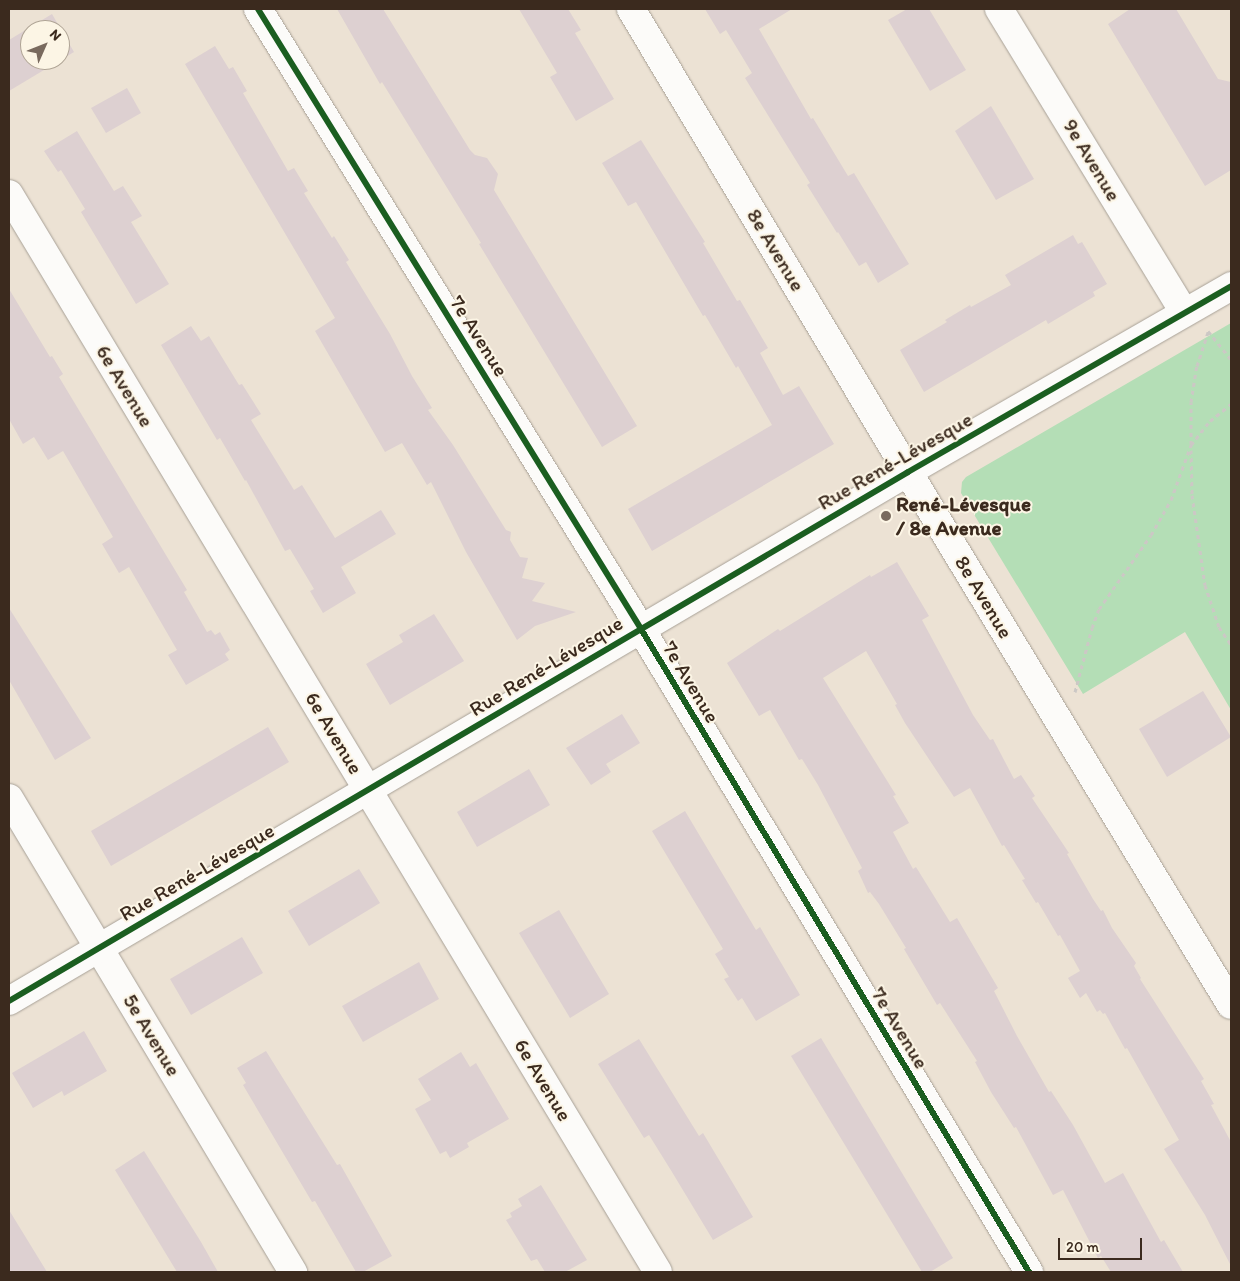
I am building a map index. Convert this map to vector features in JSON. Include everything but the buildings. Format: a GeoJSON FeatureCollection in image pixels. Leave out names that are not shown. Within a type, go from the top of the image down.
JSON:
{"type":"FeatureCollection","features":[{"type":"Feature","properties":{"kind":"street","name":"7e Avenue"},"geometry":{"type":"LineString","coordinates":[[258,9],[640,630],[1029,1272]]}},
{"type":"Feature","properties":{"kind":"street","name":"8e Avenue"},"geometry":{"type":"LineString","coordinates":[[631,9],[908,472],[1231,1005]]}},
{"type":"Feature","properties":{"kind":"street","name":"9e Avenue"},"geometry":{"type":"LineString","coordinates":[[1000,9],[1188,310]]}},
{"type":"Feature","properties":{"kind":"street","name":"6e Avenue"},"geometry":{"type":"LineString","coordinates":[[9,194],[658,1272]]}},
{"type":"Feature","properties":{"kind":"street","name":"Rue René-Lévesque"},"geometry":{"type":"LineString","coordinates":[[9,1001],[908,472],[1231,286]]}},
{"type":"Feature","properties":{"kind":"street","name":"5e Avenue"},"geometry":{"type":"LineString","coordinates":[[9,798],[294,1272]]}},
{"type":"Feature","properties":{"kind":"path"},"geometry":{"type":"LineString","coordinates":[[1188,310],[1231,359]]}},
{"type":"Feature","properties":{"kind":"path"},"geometry":{"type":"LineString","coordinates":[[1208,332],[1197,366],[1191,402],[1192,495],[1205,585],[1219,627],[1231,645]]}},
{"type":"Feature","properties":{"kind":"path"},"geometry":{"type":"LineString","coordinates":[[1066,732],[1092,628],[1099,609],[1152,535],[1171,500],[1191,445],[1210,421],[1231,404]]}},
{"type":"Feature","properties":{"kind":"green space"},"geometry":{"type":"Polygon","coordinates":[[[1231,323],[1231,710],[1185,632],[1083,694],[961,493],[962,482],[966,477],[1231,323]]]}},
{"type":"Feature","properties":{"kind":"cycle path"},"geometry":{"type":"LineString","coordinates":[[258,9],[641,629],[1029,1272]]}},
{"type":"Feature","properties":{"kind":"cycle path"},"geometry":{"type":"LineString","coordinates":[[9,1001],[908,472],[1231,286]]}},
{"type":"Feature","properties":{"kind":"place","name":"René-Lévesque / 8e Avenue"},"geometry":{"type":"Point","coordinates":[886,516]}}]}
